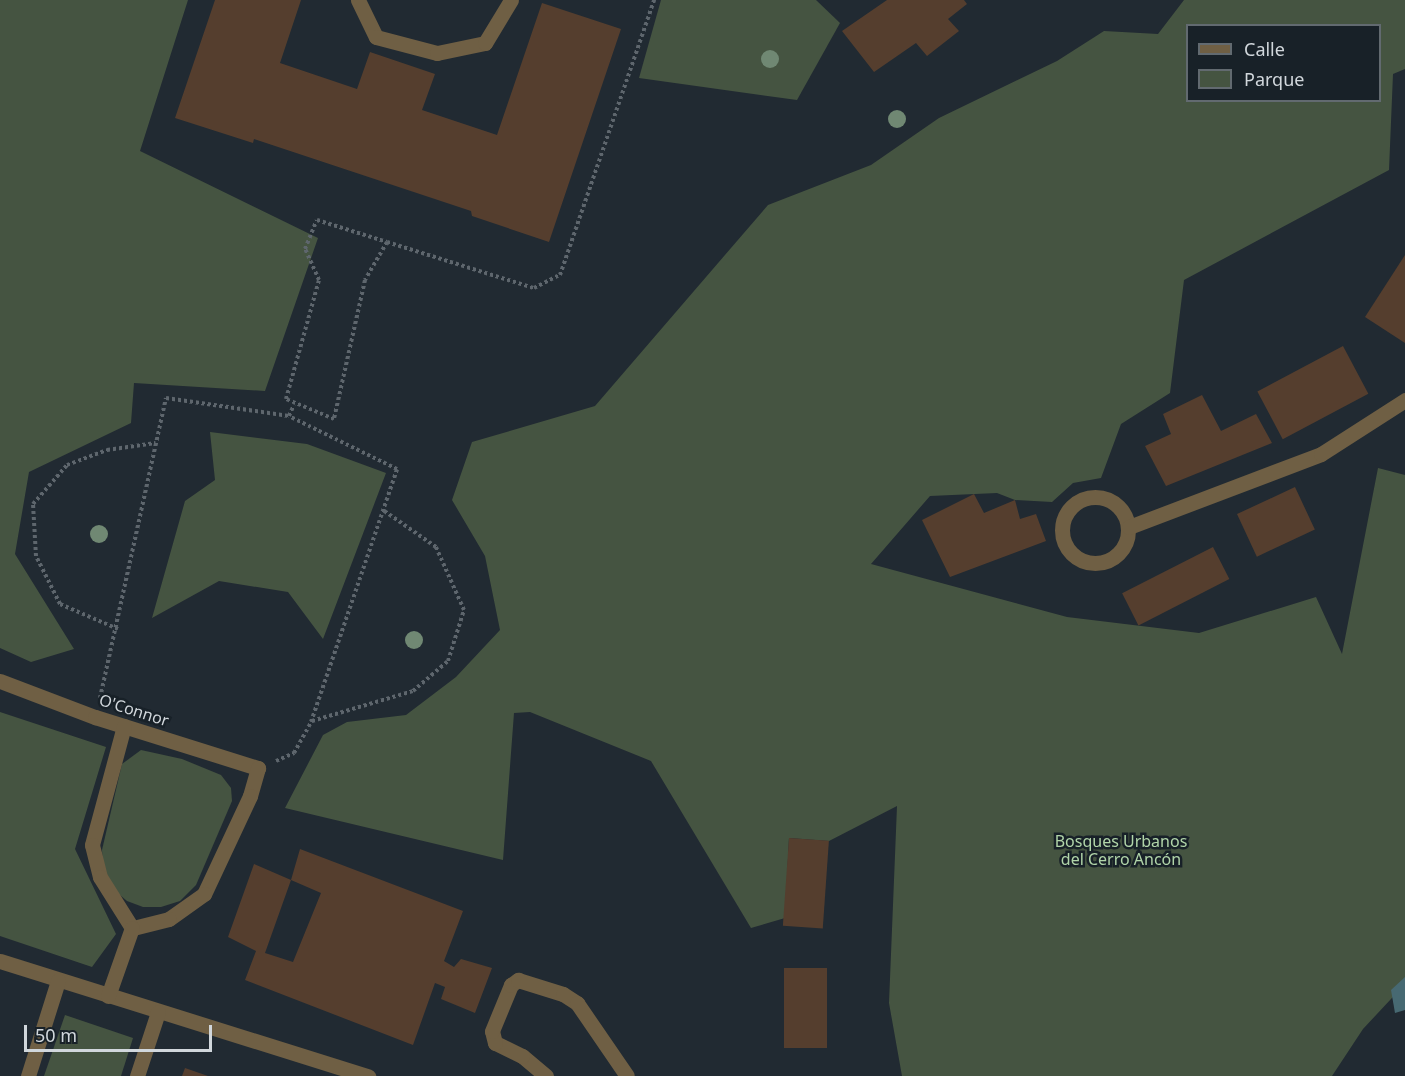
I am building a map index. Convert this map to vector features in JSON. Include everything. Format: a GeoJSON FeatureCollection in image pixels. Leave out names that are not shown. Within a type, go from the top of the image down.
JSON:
{"type":"FeatureCollection","features":[{"type":"Feature","properties":{"kind":"street"},"geometry":{"type":"LineString","coordinates":[[358,0],[376,37],[437,53],[485,43],[511,0]]}},
{"type":"Feature","properties":{"kind":"street"},"geometry":{"type":"LineString","coordinates":[[1129,527],[1118,505],[1094,496],[1071,507],[1062,531],[1073,555],[1098,563],[1120,552],[1129,527],[1321,454],[1405,400]]}},
{"type":"Feature","properties":{"kind":"street","name":"O'Connor"},"geometry":{"type":"LineString","coordinates":[[0,681],[95,717],[258,768]]}},
{"type":"Feature","properties":{"kind":"street"},"geometry":{"type":"LineString","coordinates":[[124,726],[92,845],[100,878],[132,928]]}},
{"type":"Feature","properties":{"kind":"street"},"geometry":{"type":"LineString","coordinates":[[132,928],[169,919],[204,894],[250,796],[258,768]]}},
{"type":"Feature","properties":{"kind":"street"},"geometry":{"type":"LineString","coordinates":[[108,996],[132,928]]}},
{"type":"Feature","properties":{"kind":"street"},"geometry":{"type":"LineString","coordinates":[[0,961],[158,1012],[317,1069],[368,1076]]}},
{"type":"Feature","properties":{"kind":"street"},"geometry":{"type":"LineString","coordinates":[[546,1076],[522,1056],[495,1043],[492,1031],[511,985],[518,980],[563,994],[577,1003],[627,1076]]}},
{"type":"Feature","properties":{"kind":"street"},"geometry":{"type":"LineString","coordinates":[[28,1076],[58,981]]}},
{"type":"Feature","properties":{"kind":"street"},"geometry":{"type":"LineString","coordinates":[[137,1076],[158,1012]]}},
{"type":"Feature","properties":{"kind":"path"},"geometry":{"type":"LineString","coordinates":[[387,242],[365,280],[334,418],[294,405],[286,399],[319,280],[305,249],[317,220],[534,288],[560,275],[654,0]]}},
{"type":"Feature","properties":{"kind":"path"},"geometry":{"type":"LineString","coordinates":[[95,717],[118,629],[166,398],[289,416],[398,469],[311,722],[294,753],[258,768]]}},
{"type":"Feature","properties":{"kind":"path"},"geometry":{"type":"LineString","coordinates":[[289,416],[294,405]]}},
{"type":"Feature","properties":{"kind":"path"},"geometry":{"type":"LineString","coordinates":[[118,629],[60,603],[36,556],[33,504],[67,465],[107,450],[156,443]]}},
{"type":"Feature","properties":{"kind":"path"},"geometry":{"type":"LineString","coordinates":[[311,722],[413,691],[448,660],[464,610],[436,547],[383,510]]}},
{"type":"Feature","properties":{"kind":"green space"},"geometry":{"type":"Polygon","coordinates":[[[0,0],[188,0],[140,151],[318,238],[265,391],[134,383],[131,423],[29,472],[15,554],[74,649],[31,662],[0,648],[0,0]]]}},
{"type":"Feature","properties":{"kind":"green space"},"geometry":{"type":"Polygon","coordinates":[[[661,0],[816,0],[840,23],[797,100],[639,78],[661,0]]]}},
{"type":"Feature","properties":{"kind":"green space","name":"Bosques Urbanos del Cerro Ancón"},"geometry":{"type":"Polygon","coordinates":[[[1184,0],[1405,0],[1405,69],[1393,74],[1389,170],[1184,280],[1170,393],[1121,424],[1101,478],[1073,483],[1052,502],[1015,500],[997,493],[930,496],[871,564],[1067,617],[1199,633],[1316,597],[1342,654],[1378,468],[1405,475],[1405,984],[1363,1029],[1332,1076],[902,1076],[889,1003],[897,806],[829,841],[789,838],[785,918],[751,928],[651,761],[530,712],[514,713],[503,860],[285,808],[323,735],[347,722],[406,715],[456,677],[500,630],[485,556],[452,500],[472,442],[595,406],[768,205],[871,165],[939,118],[1057,61],[1104,31],[1158,34],[1184,0]]]}},
{"type":"Feature","properties":{"kind":"green space"},"geometry":{"type":"Polygon","coordinates":[[[210,432],[307,444],[386,473],[323,639],[288,592],[219,581],[152,618],[185,501],[215,480],[210,432]]]}},
{"type":"Feature","properties":{"kind":"green space"},"geometry":{"type":"Polygon","coordinates":[[[0,712],[106,747],[75,849],[116,934],[92,967],[0,936],[0,712]]]}},
{"type":"Feature","properties":{"kind":"green space"},"geometry":{"type":"Polygon","coordinates":[[[141,750],[182,759],[221,775],[231,788],[232,801],[196,885],[180,901],[161,907],[143,907],[127,901],[114,890],[103,865],[102,850],[122,764],[141,750]]]}},
{"type":"Feature","properties":{"kind":"green space"},"geometry":{"type":"Polygon","coordinates":[[[65,1015],[133,1038],[121,1076],[44,1076],[65,1015]]]}},
{"type":"Feature","properties":{"kind":"water"},"geometry":{"type":"Polygon","coordinates":[[[1405,977],[1405,1010],[1395,1013],[1391,990],[1405,977]]]}},
{"type":"Feature","properties":{"kind":"building"},"geometry":{"type":"Polygon","coordinates":[[[215,0],[301,0],[280,63],[357,89],[370,52],[435,74],[422,110],[497,135],[542,3],[621,29],[549,242],[472,216],[471,211],[254,139],[253,143],[175,118],[215,0]]]}},
{"type":"Feature","properties":{"kind":"building"},"geometry":{"type":"Polygon","coordinates":[[[887,0],[964,0],[967,4],[948,19],[959,31],[927,56],[916,43],[874,72],[842,31],[887,0]]]}},
{"type":"Feature","properties":{"kind":"building"},"geometry":{"type":"Polygon","coordinates":[[[1405,255],[1405,343],[1365,317],[1405,255]]]}},
{"type":"Feature","properties":{"kind":"building"},"geometry":{"type":"Polygon","coordinates":[[[1343,346],[1368,394],[1283,439],[1257,392],[1343,346]]]}},
{"type":"Feature","properties":{"kind":"building"},"geometry":{"type":"Polygon","coordinates":[[[1202,395],[1221,431],[1256,414],[1272,443],[1166,486],[1145,446],[1171,434],[1163,414],[1202,395]]]}},
{"type":"Feature","properties":{"kind":"building"},"geometry":{"type":"Polygon","coordinates":[[[1295,487],[1315,530],[1257,557],[1237,514],[1295,487]]]}},
{"type":"Feature","properties":{"kind":"building"},"geometry":{"type":"Polygon","coordinates":[[[974,494],[984,513],[1015,500],[1020,519],[1036,514],[1046,541],[950,577],[922,520],[974,494]]]}},
{"type":"Feature","properties":{"kind":"building"},"geometry":{"type":"Polygon","coordinates":[[[1213,547],[1229,579],[1138,625],[1122,593],[1213,547]]]}},
{"type":"Feature","properties":{"kind":"building"},"geometry":{"type":"Polygon","coordinates":[[[789,838],[829,841],[823,929],[783,926],[789,838]]]}},
{"type":"Feature","properties":{"kind":"building"},"geometry":{"type":"Polygon","coordinates":[[[300,849],[463,911],[444,961],[454,967],[461,959],[492,968],[475,1013],[441,999],[445,987],[435,983],[413,1045],[245,980],[256,951],[228,937],[254,864],[291,880],[300,849]],[[291,880],[265,953],[293,962],[321,893],[291,880]]]}},
{"type":"Feature","properties":{"kind":"building"},"geometry":{"type":"Polygon","coordinates":[[[784,968],[827,968],[827,1048],[784,1048],[784,968]]]}},
{"type":"Feature","properties":{"kind":"building"},"geometry":{"type":"Polygon","coordinates":[[[185,1068],[208,1076],[182,1076],[185,1068]]]}}]}
